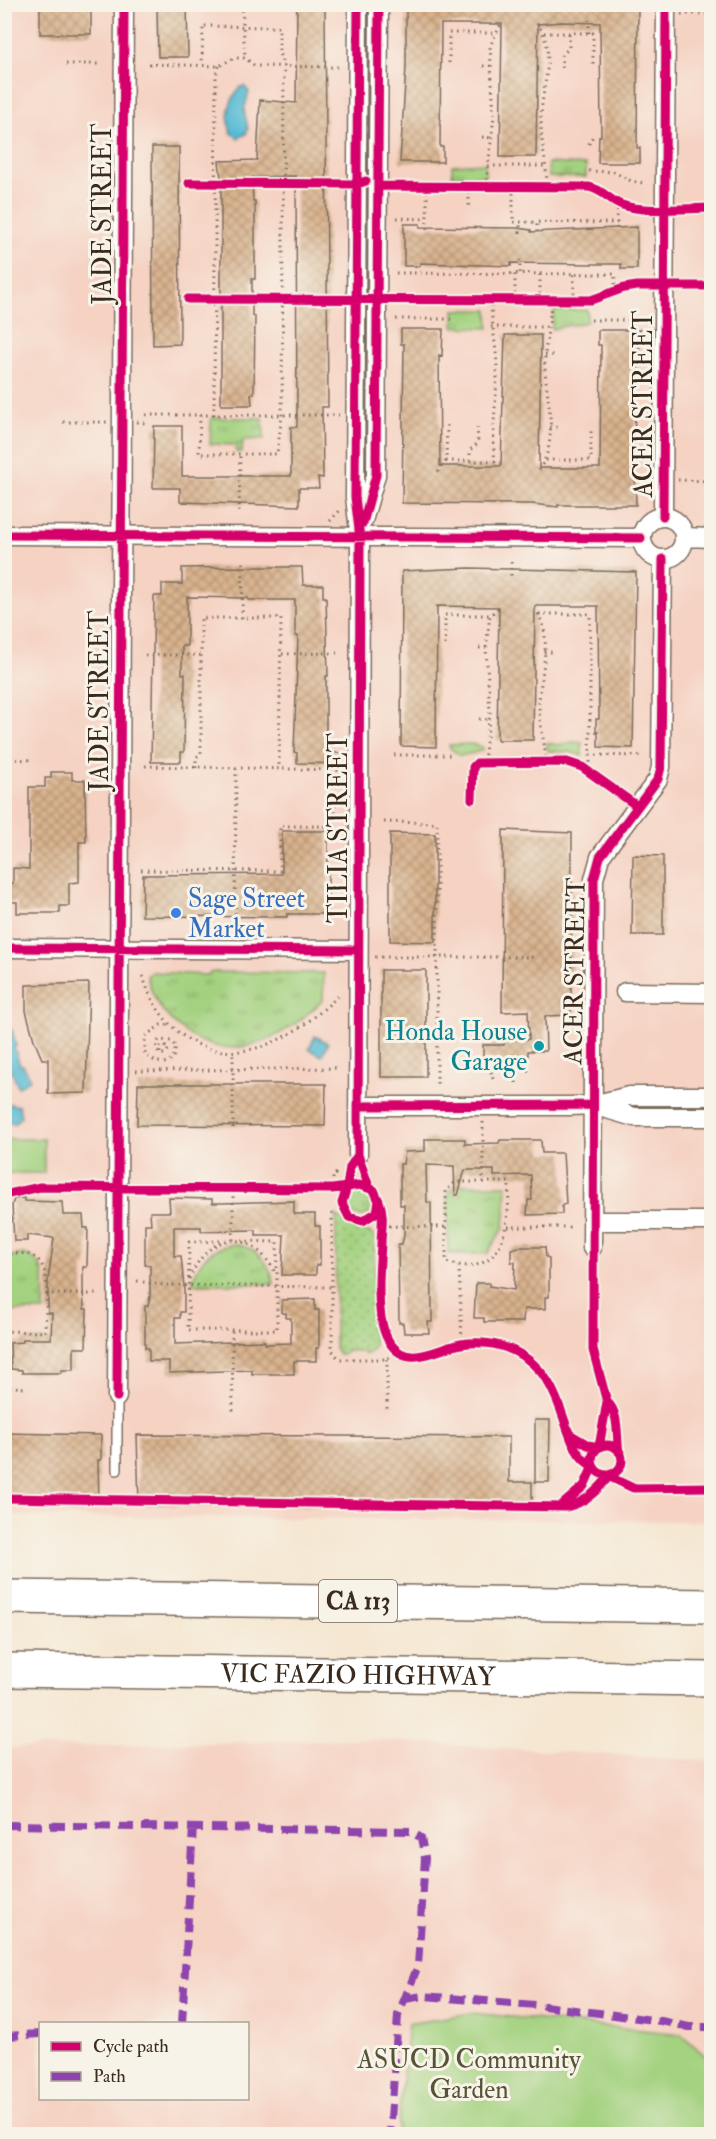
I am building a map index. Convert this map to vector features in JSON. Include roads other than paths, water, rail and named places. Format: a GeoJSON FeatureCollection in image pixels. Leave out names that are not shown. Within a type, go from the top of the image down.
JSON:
{"type":"FeatureCollection","features":[{"type":"Feature","properties":{"kind":"highway","name":"CA 113"},"geometry":{"type":"LineString","coordinates":[[4,1597],[711,1606]]}},
{"type":"Feature","properties":{"kind":"highway","name":"VIC FAZIO HIGHWAY"},"geometry":{"type":"LineString","coordinates":[[4,1670],[194,1670],[702,1681]]}},
{"type":"Feature","properties":{"kind":"street","name":"JADE STREET"},"geometry":{"type":"LineString","coordinates":[[117,1397],[124,4]]}},
{"type":"Feature","properties":{"kind":"street","name":"TILIA STREET"},"geometry":{"type":"LineString","coordinates":[[358,4],[348,416],[360,538],[366,954],[358,1106],[358,1155]]}},
{"type":"Feature","properties":{"kind":"street","name":"TILIA STREET"},"geometry":{"type":"LineString","coordinates":[[360,538],[375,475],[379,4]]}},
{"type":"Feature","properties":{"kind":"street","name":"ACER STREET"},"geometry":{"type":"LineString","coordinates":[[663,516],[671,9]]}},
{"type":"Feature","properties":{"kind":"street"},"geometry":{"type":"LineString","coordinates":[[663,516],[676,521],[684,537],[683,544],[675,555],[663,559],[645,550],[641,538],[648,522],[663,516]]}},
{"type":"Feature","properties":{"kind":"street"},"geometry":{"type":"LineString","coordinates":[[4,535],[641,538]]}},
{"type":"Feature","properties":{"kind":"street"},"geometry":{"type":"LineString","coordinates":[[684,537],[711,538]]}},
{"type":"Feature","properties":{"kind":"street","name":"ACER STREET"},"geometry":{"type":"LineString","coordinates":[[592,1248],[594,879],[600,857],[657,779],[661,767],[663,559]]}},
{"type":"Feature","properties":{"kind":"street"},"geometry":{"type":"LineString","coordinates":[[4,948],[366,954]]}},
{"type":"Feature","properties":{"kind":"street"},"geometry":{"type":"LineString","coordinates":[[625,992],[711,993]]}},
{"type":"Feature","properties":{"kind":"street"},"geometry":{"type":"LineString","coordinates":[[358,1106],[593,1105],[629,1096],[711,1096]]}},
{"type":"Feature","properties":{"kind":"street"},"geometry":{"type":"LineString","coordinates":[[593,1105],[634,1117],[711,1117]]}},
{"type":"Feature","properties":{"kind":"street"},"geometry":{"type":"LineString","coordinates":[[592,1221],[711,1221]]}},
{"type":"Feature","properties":{"kind":"lane"},"geometry":{"type":"LineString","coordinates":[[117,1397],[117,1470]]}},
{"type":"Feature","properties":{"kind":"water"},"geometry":{"type":"Polygon","coordinates":[[[244,86],[249,92],[244,110],[248,129],[246,134],[238,138],[231,133],[228,114],[233,98],[240,87],[244,86]]]}},
{"type":"Feature","properties":{"kind":"water"},"geometry":{"type":"Polygon","coordinates":[[[12,1030],[16,1046],[14,1047],[20,1065],[23,1065],[30,1079],[18,1087],[5,1056],[5,1032],[12,1030]]]}},
{"type":"Feature","properties":{"kind":"water"},"geometry":{"type":"Polygon","coordinates":[[[315,1036],[328,1043],[322,1056],[309,1049],[315,1036]]]}},
{"type":"Feature","properties":{"kind":"water"},"geometry":{"type":"Polygon","coordinates":[[[5,1103],[19,1106],[21,1116],[14,1124],[5,1120],[5,1103]]]}},
{"type":"Feature","properties":{"kind":"place","name":"Sage Street Market"},"geometry":{"type":"Point","coordinates":[176,913]}},
{"type":"Feature","properties":{"kind":"place","name":"Honda House Garage"},"geometry":{"type":"Point","coordinates":[539,1046]}},
{"type":"Feature","properties":{"kind":"park label","name":"ASUCD Community Garden"},"geometry":{"type":"Point","coordinates":[469,2074]}}]}
